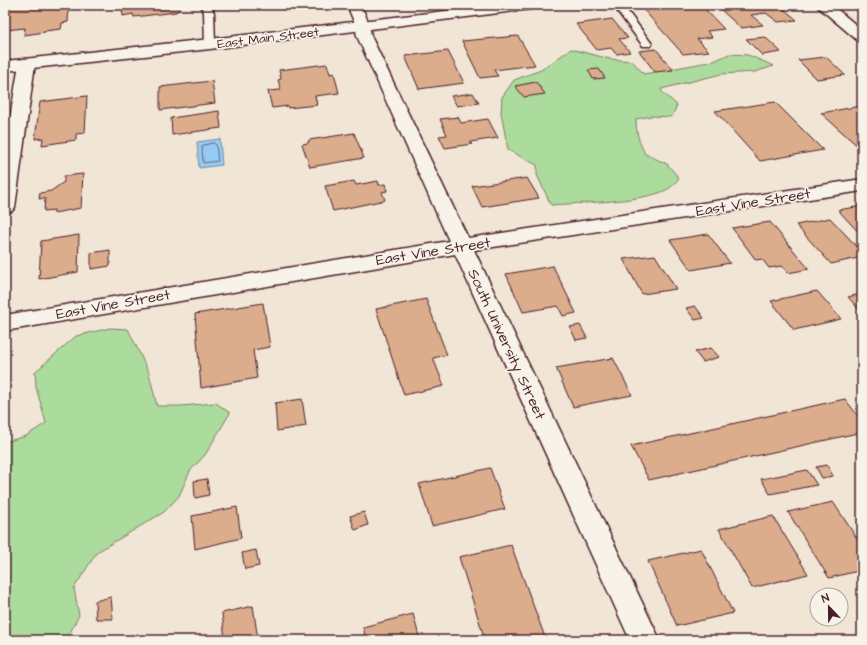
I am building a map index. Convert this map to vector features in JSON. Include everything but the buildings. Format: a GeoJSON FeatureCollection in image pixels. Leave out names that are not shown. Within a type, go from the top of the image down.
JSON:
{"type":"FeatureCollection","features":[{"type":"Feature","properties":{"kind":"street","name":"East Main Street"},"geometry":{"type":"LineString","coordinates":[[5,66],[210,44],[358,15],[531,5]]}},
{"type":"Feature","properties":{"kind":"street"},"geometry":{"type":"LineString","coordinates":[[822,5],[862,37]]}},
{"type":"Feature","properties":{"kind":"street","name":"South University Street"},"geometry":{"type":"LineString","coordinates":[[358,15],[364,36],[645,640]]}},
{"type":"Feature","properties":{"kind":"street"},"geometry":{"type":"LineString","coordinates":[[5,208],[27,64]]}},
{"type":"Feature","properties":{"kind":"street","name":"East Vine Street"},"geometry":{"type":"LineString","coordinates":[[5,322],[461,246],[862,185]]}},
{"type":"Feature","properties":{"kind":"lane"},"geometry":{"type":"LineString","coordinates":[[206,5],[210,21],[210,44]]}},
{"type":"Feature","properties":{"kind":"lane"},"geometry":{"type":"LineString","coordinates":[[618,5],[647,44]]}},
{"type":"Feature","properties":{"kind":"green space"},"geometry":{"type":"Polygon","coordinates":[[[571,49],[610,59],[632,61],[644,74],[714,61],[729,54],[748,55],[774,66],[755,72],[721,74],[661,89],[663,93],[677,105],[672,117],[651,116],[636,119],[637,133],[645,154],[667,164],[679,178],[671,187],[662,192],[632,199],[551,205],[537,175],[537,165],[508,150],[501,113],[502,97],[514,80],[541,70],[571,49]]]}},
{"type":"Feature","properties":{"kind":"green space"},"geometry":{"type":"Polygon","coordinates":[[[110,328],[128,329],[149,373],[157,406],[181,406],[216,403],[230,413],[205,455],[190,471],[179,496],[164,512],[97,552],[74,588],[79,615],[69,635],[49,640],[5,640],[5,442],[26,436],[46,423],[36,387],[35,372],[76,336],[110,328]]]}},
{"type":"Feature","properties":{"kind":"water"},"geometry":{"type":"Polygon","coordinates":[[[220,139],[222,165],[199,168],[197,142],[220,139]]]}}]}
